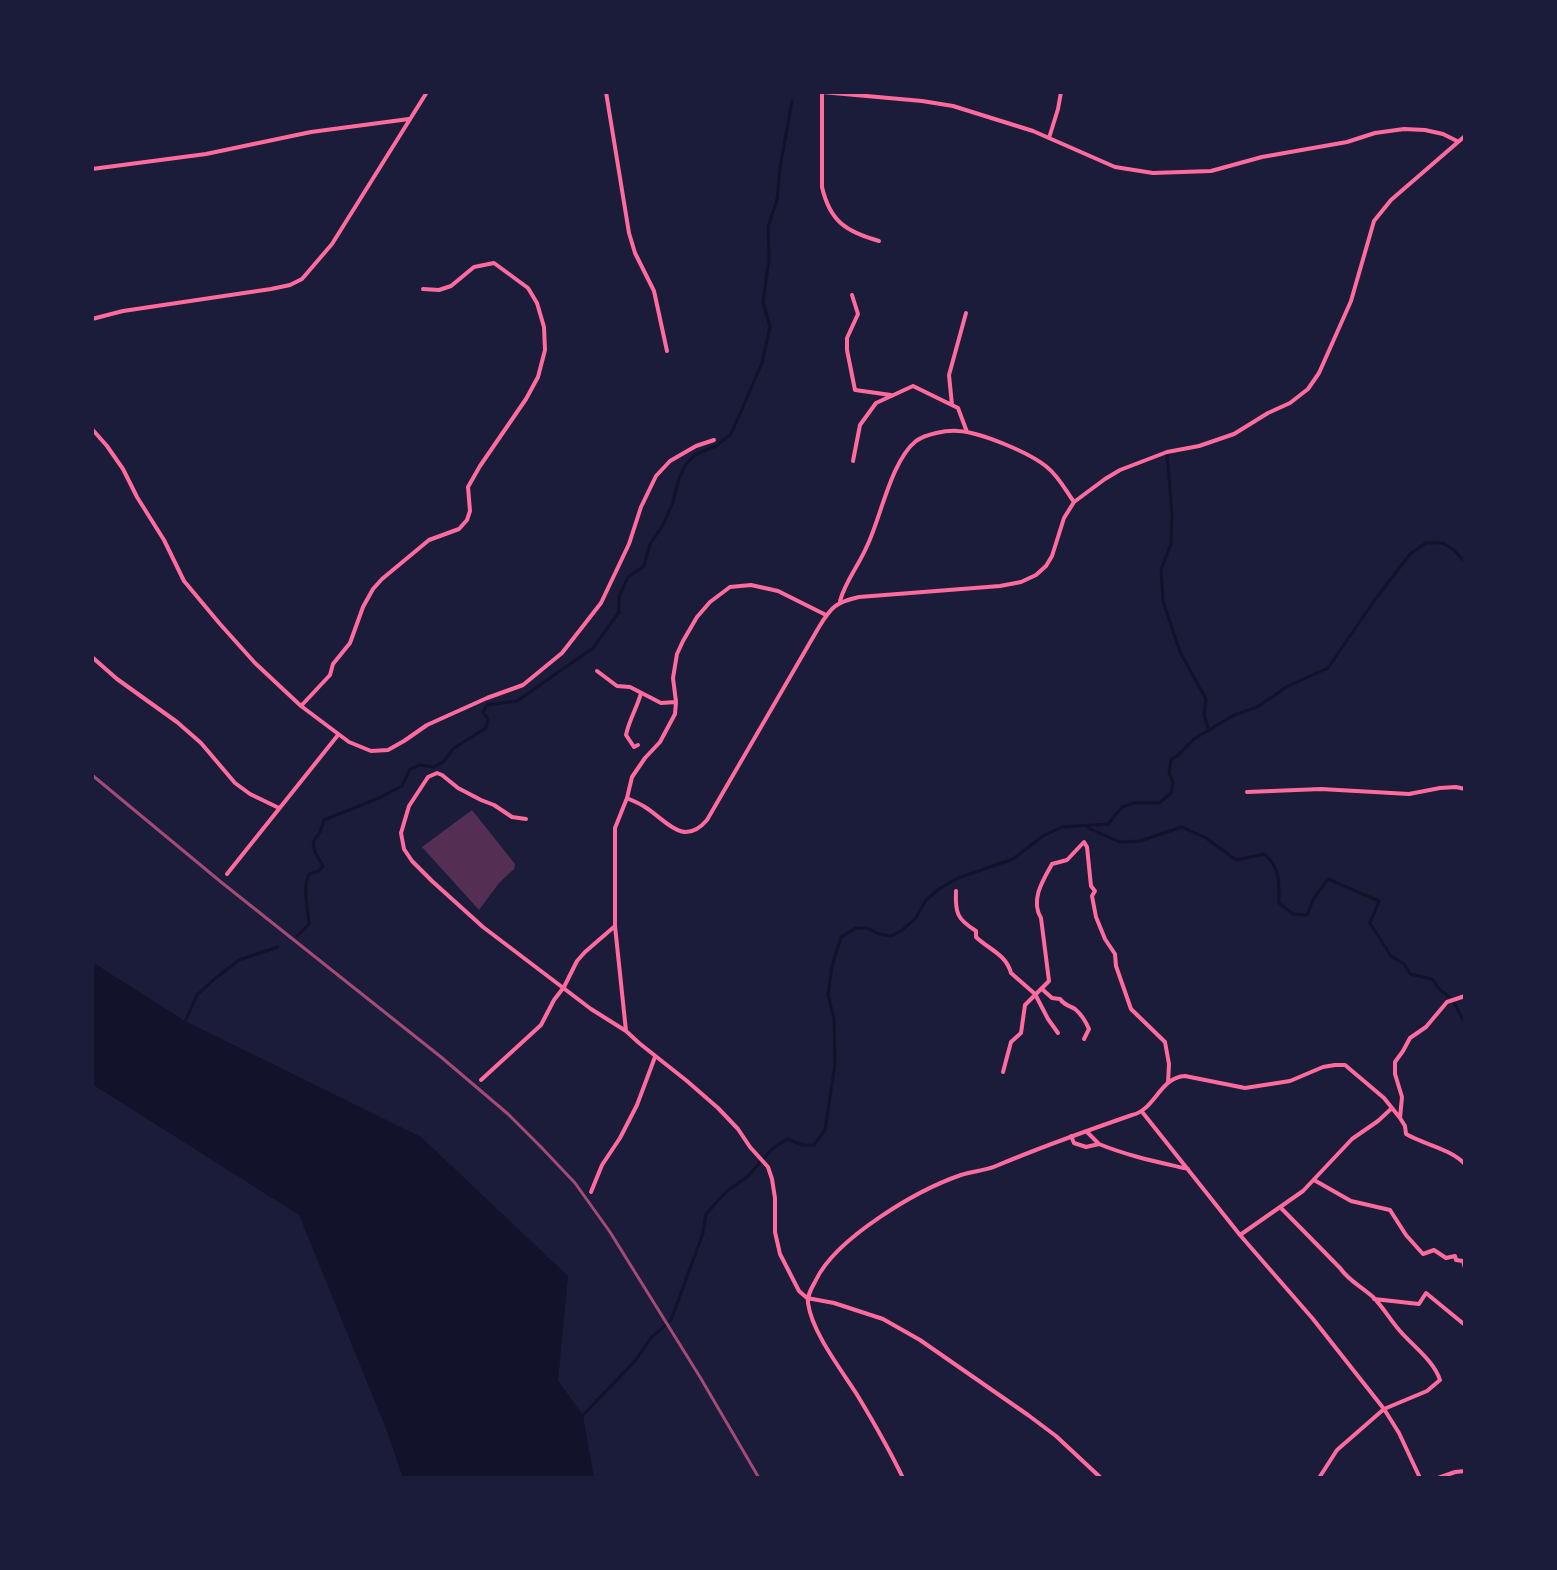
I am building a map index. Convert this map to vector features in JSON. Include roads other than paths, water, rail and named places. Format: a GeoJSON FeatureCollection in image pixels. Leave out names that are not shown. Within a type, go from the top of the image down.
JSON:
{"type":"FeatureCollection","features":[{"type":"Feature","properties":{"kind":"street"},"geometry":{"type":"LineString","coordinates":[[92,319],[123,311],[271,289],[302,279],[332,244],[427,92]]}},
{"type":"Feature","properties":{"kind":"street"},"geometry":{"type":"LineString","coordinates":[[606,92],[629,233],[635,253],[654,291],[667,351]]}},
{"type":"Feature","properties":{"kind":"street"},"geometry":{"type":"LineString","coordinates":[[879,241],[844,227],[833,215],[824,197],[822,92],[953,106],[999,119],[1115,167],[1153,173],[1211,171],[1262,157],[1404,129],[1443,134],[1457,141]]}},
{"type":"Feature","properties":{"kind":"street"},"geometry":{"type":"LineString","coordinates":[[1049,138],[1061,92]]}},
{"type":"Feature","properties":{"kind":"street"},"geometry":{"type":"LineString","coordinates":[[92,169],[206,154],[311,132],[409,119]]}},
{"type":"Feature","properties":{"kind":"street"},"geometry":{"type":"LineString","coordinates":[[840,601],[1021,582],[1046,566],[1064,518],[1074,502],[1090,489],[1120,470],[1167,452],[1199,446],[1234,434],[1290,403],[1308,389],[1319,373],[1351,301],[1374,221],[1391,200],[1465,136]]}},
{"type":"Feature","properties":{"kind":"street"},"geometry":{"type":"LineString","coordinates":[[301,706],[330,675],[333,664],[350,643],[373,589],[429,540],[459,529],[467,520],[470,511],[468,487],[538,377],[545,350],[544,327],[537,303],[528,288],[494,263],[474,267],[451,286],[439,290],[423,289]]}},
{"type":"Feature","properties":{"kind":"street"},"geometry":{"type":"LineString","coordinates":[[852,295],[858,314],[847,338],[847,350],[855,390],[893,395]]}},
{"type":"Feature","properties":{"kind":"street"},"geometry":{"type":"LineString","coordinates":[[952,405],[949,375],[966,313]]}},
{"type":"Feature","properties":{"kind":"street"},"geometry":{"type":"LineString","coordinates":[[853,461],[860,425],[876,403],[913,386],[958,408],[967,432]]}},
{"type":"Feature","properties":{"kind":"street"},"geometry":{"type":"LineString","coordinates":[[92,429],[123,469],[184,581],[255,663],[338,735],[371,751],[388,750],[427,725],[523,685],[562,653],[601,603],[656,476],[670,461],[714,440]]}},
{"type":"Feature","properties":{"kind":"street"},"geometry":{"type":"LineString","coordinates":[[627,798],[646,807],[677,830],[688,832],[699,829],[826,615],[840,601],[869,543],[888,490],[907,450],[919,439],[957,431],[999,443],[1039,461],[1051,470],[1074,502]]}},
{"type":"Feature","properties":{"kind":"street"},"geometry":{"type":"LineString","coordinates":[[626,1031],[615,926],[615,828],[632,777],[660,742],[675,714],[673,678],[677,654],[683,641],[710,602],[730,587],[751,585],[778,591],[826,615]]}},
{"type":"Feature","properties":{"kind":"street"},"geometry":{"type":"LineString","coordinates":[[92,657],[201,743],[235,783],[279,808]]}},
{"type":"Feature","properties":{"kind":"street"},"geometry":{"type":"LineString","coordinates":[[597,671],[617,686],[630,687],[661,703],[676,702]]}},
{"type":"Feature","properties":{"kind":"street"},"geometry":{"type":"LineString","coordinates":[[638,745],[634,747],[626,735],[641,693]]}},
{"type":"Feature","properties":{"kind":"street"},"geometry":{"type":"LineString","coordinates":[[227,874],[338,735]]}},
{"type":"Feature","properties":{"kind":"street"},"geometry":{"type":"LineString","coordinates":[[526,819],[512,817],[437,773],[428,777],[409,806],[401,833],[404,849],[432,881],[483,927],[591,1009],[626,1031],[687,1081],[738,1129],[768,1167],[774,1188],[775,1232],[780,1254],[807,1298],[824,1342],[903,1478]]}},
{"type":"Feature","properties":{"kind":"street"},"geometry":{"type":"LineString","coordinates":[[1247,792],[1306,789],[1409,794],[1440,788],[1465,789]]}},
{"type":"Feature","properties":{"kind":"street"},"geometry":{"type":"LineString","coordinates":[[1003,1072],[1011,1042],[1021,1033],[1025,1005],[1049,981],[1041,918],[1036,904],[1043,880],[1052,864],[1067,860],[1084,842],[1091,886],[1095,891],[1092,896],[1096,917],[1115,954],[1131,1009],[1165,1042],[1168,1083]]}},
{"type":"Feature","properties":{"kind":"street"},"geometry":{"type":"LineString","coordinates":[[956,891],[955,910],[964,923],[976,931],[976,937],[992,947],[1010,966],[1011,973],[1035,994],[1058,1033]]}},
{"type":"Feature","properties":{"kind":"street"},"geometry":{"type":"LineString","coordinates":[[481,1080],[541,1025],[577,961],[615,926]]}},
{"type":"Feature","properties":{"kind":"street"},"geometry":{"type":"LineString","coordinates":[[1042,989],[1075,1010],[1085,1021],[1089,1029],[1084,1039]]}},
{"type":"Feature","properties":{"kind":"street"},"geometry":{"type":"LineString","coordinates":[[1400,1118],[1402,1097],[1395,1062],[1410,1038],[1426,1027],[1447,1002],[1465,996]]}},
{"type":"Feature","properties":{"kind":"street"},"geometry":{"type":"LineString","coordinates":[[591,1192],[602,1165],[637,1105],[655,1057]]}},
{"type":"Feature","properties":{"kind":"street"},"geometry":{"type":"LineString","coordinates":[[807,1298],[818,1275],[834,1253],[860,1231],[925,1191],[961,1175],[995,1167],[1033,1149],[1143,1113],[1177,1076],[1245,1088],[1290,1081],[1323,1067],[1345,1065],[1376,1090],[1392,1108],[1405,1126],[1406,1134],[1450,1153],[1465,1164]]}},
{"type":"Feature","properties":{"kind":"street"},"geometry":{"type":"LineString","coordinates":[[1240,1235],[1281,1208],[1314,1180],[1352,1139],[1392,1108]]}},
{"type":"Feature","properties":{"kind":"street"},"geometry":{"type":"LineString","coordinates":[[1143,1113],[1384,1409],[1420,1478]]}},
{"type":"Feature","properties":{"kind":"street"},"geometry":{"type":"LineString","coordinates":[[1086,1131],[1099,1144],[1136,1157],[1188,1169]]}},
{"type":"Feature","properties":{"kind":"street"},"geometry":{"type":"LineString","coordinates":[[1071,1136],[1074,1143],[1086,1147],[1099,1144]]}},
{"type":"Feature","properties":{"kind":"street"},"geometry":{"type":"LineString","coordinates":[[1314,1180],[1351,1201],[1390,1210],[1423,1254],[1434,1250],[1446,1258],[1455,1256],[1456,1260],[1463,1261],[1465,1268]]}},
{"type":"Feature","properties":{"kind":"street"},"geometry":{"type":"LineString","coordinates":[[1281,1208],[1346,1277],[1387,1311],[1440,1380],[1427,1391],[1384,1409],[1337,1450],[1319,1478]]}},
{"type":"Feature","properties":{"kind":"street"},"geometry":{"type":"LineString","coordinates":[[1374,1299],[1419,1304],[1426,1293],[1465,1325]]}},
{"type":"Feature","properties":{"kind":"street"},"geometry":{"type":"LineString","coordinates":[[807,1298],[883,1319],[920,1340],[1056,1436],[1101,1478]]}},
{"type":"Feature","properties":{"kind":"street"},"geometry":{"type":"LineString","coordinates":[[1438,1478],[1465,1471]]}},
{"type":"Feature","properties":{"kind":"waterway"},"geometry":{"type":"LineString","coordinates":[[297,936],[309,924],[306,892],[309,874],[323,866],[313,842],[324,820],[402,786],[410,769],[420,765],[434,767],[444,761],[454,748],[486,728],[488,719],[483,712],[487,705],[517,701],[593,648],[619,612],[619,597],[628,577],[644,566],[650,544],[663,525],[686,464],[696,454],[716,446],[731,434],[762,363],[770,327],[763,302],[769,259],[768,227],[777,200],[792,101]]}},
{"type":"Feature","properties":{"kind":"waterway"},"geometry":{"type":"LineString","coordinates":[[1167,452],[1172,516],[1171,544],[1161,569],[1163,601],[1180,652],[1206,699],[1204,715],[1209,731]]}},
{"type":"Feature","properties":{"kind":"waterway"},"geometry":{"type":"LineString","coordinates":[[582,1416],[635,1361],[651,1338],[671,1320],[703,1233],[706,1214],[727,1191],[747,1177],[772,1149],[787,1139],[814,1145],[825,1130],[835,1064],[834,1019],[828,995],[832,966],[841,937],[856,928],[867,928],[891,936],[915,919],[926,900],[958,878],[1013,859],[1043,836],[1062,827],[1108,824],[1122,807],[1134,803],[1159,803],[1171,793],[1171,760],[1194,739],[1234,715],[1257,707],[1288,686],[1328,668],[1410,554],[1426,543],[1443,543],[1465,562]]}},
{"type":"Feature","properties":{"kind":"waterway"},"geometry":{"type":"LineString","coordinates":[[1088,828],[1120,842],[1140,841],[1182,827],[1206,838],[1236,860],[1265,854],[1276,871],[1279,903],[1293,914],[1307,915],[1314,898],[1328,879],[1379,901],[1370,923],[1391,956],[1404,964],[1410,974],[1432,979],[1452,999],[1465,1023]]}},
{"type":"Feature","properties":{"kind":"waterway"},"geometry":{"type":"LineString","coordinates":[[184,1024],[197,995],[212,981],[239,960],[278,947]]}},
{"type":"Feature","properties":{"kind":"railway"},"geometry":{"type":"LineString","coordinates":[[92,775],[441,1057],[508,1114],[542,1148],[575,1183],[610,1232],[759,1478]]}}]}
